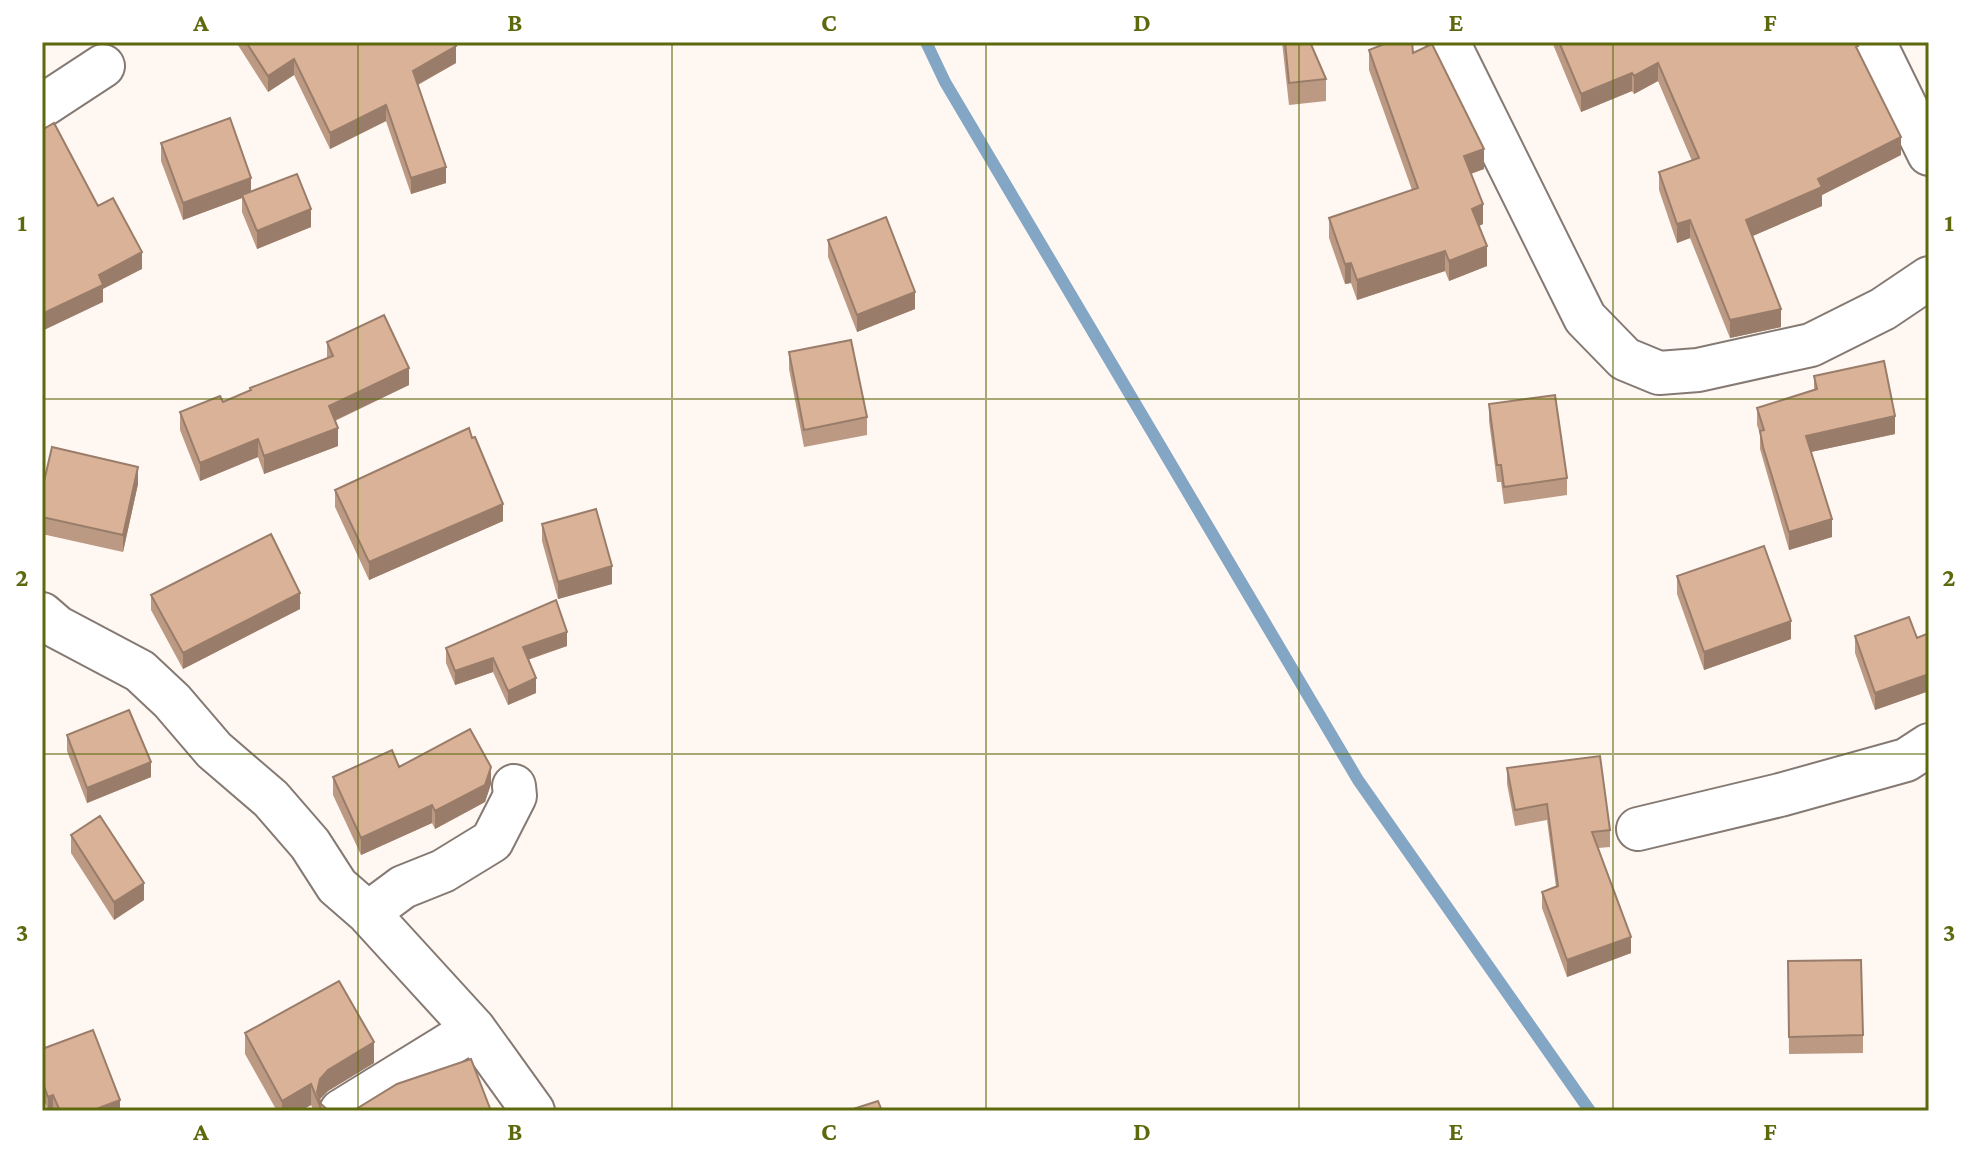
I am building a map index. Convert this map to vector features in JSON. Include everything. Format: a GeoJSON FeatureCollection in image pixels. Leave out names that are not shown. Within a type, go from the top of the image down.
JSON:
{"type":"FeatureCollection","features":[{"type":"Feature","properties":{"kind":"street"},"geometry":{"type":"LineString","coordinates":[[1448,42],[1585,318],[1625,359],[1659,373],[1698,370],[1811,345],[1883,309],[1929,278]]}},
{"type":"Feature","properties":{"kind":"street"},"geometry":{"type":"LineString","coordinates":[[1874,42],[1929,154]]}},
{"type":"Feature","properties":{"kind":"street"},"geometry":{"type":"LineString","coordinates":[[42,106],[103,66]]}},
{"type":"Feature","properties":{"kind":"street"},"geometry":{"type":"LineString","coordinates":[[42,614],[57,627],[140,671],[172,701],[214,750],[271,799],[310,844],[337,886],[368,913],[474,1029],[533,1111]]}},
{"type":"Feature","properties":{"kind":"street"},"geometry":{"type":"LineString","coordinates":[[1638,829],[1780,795],[1906,760],[1929,745]]}},
{"type":"Feature","properties":{"kind":"street"},"geometry":{"type":"LineString","coordinates":[[368,913],[403,887],[443,871],[492,841],[515,796],[514,786]]}},
{"type":"Feature","properties":{"kind":"street"},"geometry":{"type":"LineString","coordinates":[[341,1111],[474,1029]]}},
{"type":"Feature","properties":{"kind":"building"},"geometry":{"type":"Polygon","coordinates":[[[246,42],[453,42],[456,46],[413,71],[446,167],[411,178],[386,105],[330,133],[294,59],[268,76],[246,42]]]}},
{"type":"Feature","properties":{"kind":"building"},"geometry":{"type":"Polygon","coordinates":[[[1285,42],[1310,42],[1326,79],[1289,83],[1285,42]]]}},
{"type":"Feature","properties":{"kind":"building"},"geometry":{"type":"Polygon","coordinates":[[[1389,42],[1412,42],[1413,53],[1432,44],[1484,149],[1464,156],[1483,204],[1472,209],[1487,246],[1449,261],[1445,251],[1357,280],[1351,263],[1345,264],[1329,218],[1418,188],[1369,50],[1389,42]]]}},
{"type":"Feature","properties":{"kind":"building"},"geometry":{"type":"Polygon","coordinates":[[[1559,42],[1856,42],[1901,137],[1818,179],[1822,187],[1746,220],[1781,309],[1730,320],[1690,220],[1677,224],[1659,172],[1699,158],[1658,63],[1634,76],[1632,73],[1581,94],[1559,42]]]}},
{"type":"Feature","properties":{"kind":"building"},"geometry":{"type":"Polygon","coordinates":[[[230,118],[251,178],[183,203],[161,143],[230,118]]]}},
{"type":"Feature","properties":{"kind":"building"},"geometry":{"type":"Polygon","coordinates":[[[54,123],[98,206],[113,198],[142,252],[99,275],[103,285],[42,314],[42,130],[54,123]]]}},
{"type":"Feature","properties":{"kind":"building"},"geometry":{"type":"Polygon","coordinates":[[[297,174],[311,209],[257,231],[242,195],[297,174]]]}},
{"type":"Feature","properties":{"kind":"building"},"geometry":{"type":"Polygon","coordinates":[[[886,217],[915,292],[857,315],[828,240],[886,217]]]}},
{"type":"Feature","properties":{"kind":"building"},"geometry":{"type":"Polygon","coordinates":[[[384,315],[409,368],[329,406],[338,428],[264,456],[258,439],[200,463],[180,412],[220,396],[223,402],[250,388],[333,356],[327,342],[384,315]]]}},
{"type":"Feature","properties":{"kind":"building"},"geometry":{"type":"Polygon","coordinates":[[[851,340],[867,417],[804,430],[789,352],[851,340]]]}},
{"type":"Feature","properties":{"kind":"building"},"geometry":{"type":"Polygon","coordinates":[[[1884,361],[1895,416],[1806,436],[1832,519],[1789,532],[1763,447],[1760,431],[1764,430],[1757,408],[1817,389],[1814,376],[1884,361]]]}},
{"type":"Feature","properties":{"kind":"building"},"geometry":{"type":"Polygon","coordinates":[[[1555,395],[1567,478],[1504,487],[1501,465],[1497,465],[1489,404],[1555,395]]]}},
{"type":"Feature","properties":{"kind":"building"},"geometry":{"type":"Polygon","coordinates":[[[469,428],[503,504],[369,562],[335,490],[469,428]]]}},
{"type":"Feature","properties":{"kind":"building"},"geometry":{"type":"Polygon","coordinates":[[[52,447],[138,467],[123,535],[42,517],[42,490],[52,447]]]}},
{"type":"Feature","properties":{"kind":"building"},"geometry":{"type":"Polygon","coordinates":[[[596,509],[612,566],[558,582],[542,524],[596,509]]]}},
{"type":"Feature","properties":{"kind":"building"},"geometry":{"type":"Polygon","coordinates":[[[271,534],[300,593],[183,653],[151,595],[271,534]]]}},
{"type":"Feature","properties":{"kind":"building"},"geometry":{"type":"Polygon","coordinates":[[[1764,546],[1791,621],[1704,652],[1677,576],[1764,546]]]}},
{"type":"Feature","properties":{"kind":"building"},"geometry":{"type":"Polygon","coordinates":[[[556,600],[567,632],[523,647],[536,678],[508,691],[493,658],[455,671],[446,648],[556,600]]]}},
{"type":"Feature","properties":{"kind":"building"},"geometry":{"type":"Polygon","coordinates":[[[1909,617],[1917,638],[1929,633],[1929,674],[1875,693],[1855,636],[1909,617]]]}},
{"type":"Feature","properties":{"kind":"building"},"geometry":{"type":"Polygon","coordinates":[[[129,710],[151,762],[87,788],[67,735],[129,710]]]}},
{"type":"Feature","properties":{"kind":"building"},"geometry":{"type":"Polygon","coordinates":[[[470,729],[491,767],[485,785],[435,811],[432,805],[361,838],[333,777],[392,750],[399,767],[470,729]]]}},
{"type":"Feature","properties":{"kind":"building"},"geometry":{"type":"Polygon","coordinates":[[[1600,756],[1610,830],[1592,832],[1631,937],[1567,960],[1542,892],[1558,886],[1547,804],[1515,810],[1507,768],[1600,756]]]}},
{"type":"Feature","properties":{"kind":"building"},"geometry":{"type":"Polygon","coordinates":[[[100,816],[144,883],[114,902],[71,835],[100,816]]]}},
{"type":"Feature","properties":{"kind":"building"},"geometry":{"type":"Polygon","coordinates":[[[1861,960],[1863,1035],[1789,1037],[1788,961],[1861,960]]]}},
{"type":"Feature","properties":{"kind":"building"},"geometry":{"type":"Polygon","coordinates":[[[339,981],[374,1042],[328,1070],[320,1079],[317,1092],[321,1104],[329,1111],[322,1111],[311,1084],[282,1101],[245,1033],[339,981]]]}},
{"type":"Feature","properties":{"kind":"building"},"geometry":{"type":"Polygon","coordinates":[[[93,1030],[120,1100],[91,1111],[60,1111],[53,1095],[48,1097],[42,1081],[42,1049],[93,1030]]]}},
{"type":"Feature","properties":{"kind":"building"},"geometry":{"type":"Polygon","coordinates":[[[471,1059],[491,1111],[353,1111],[397,1084],[471,1059]]]}},
{"type":"Feature","properties":{"kind":"building"},"geometry":{"type":"Polygon","coordinates":[[[878,1101],[882,1111],[847,1111],[878,1101]]]}},
{"type":"Feature","properties":{"kind":"waterway"},"geometry":{"type":"LineString","coordinates":[[926,42],[945,82],[1358,780],[1590,1111]]}}]}
